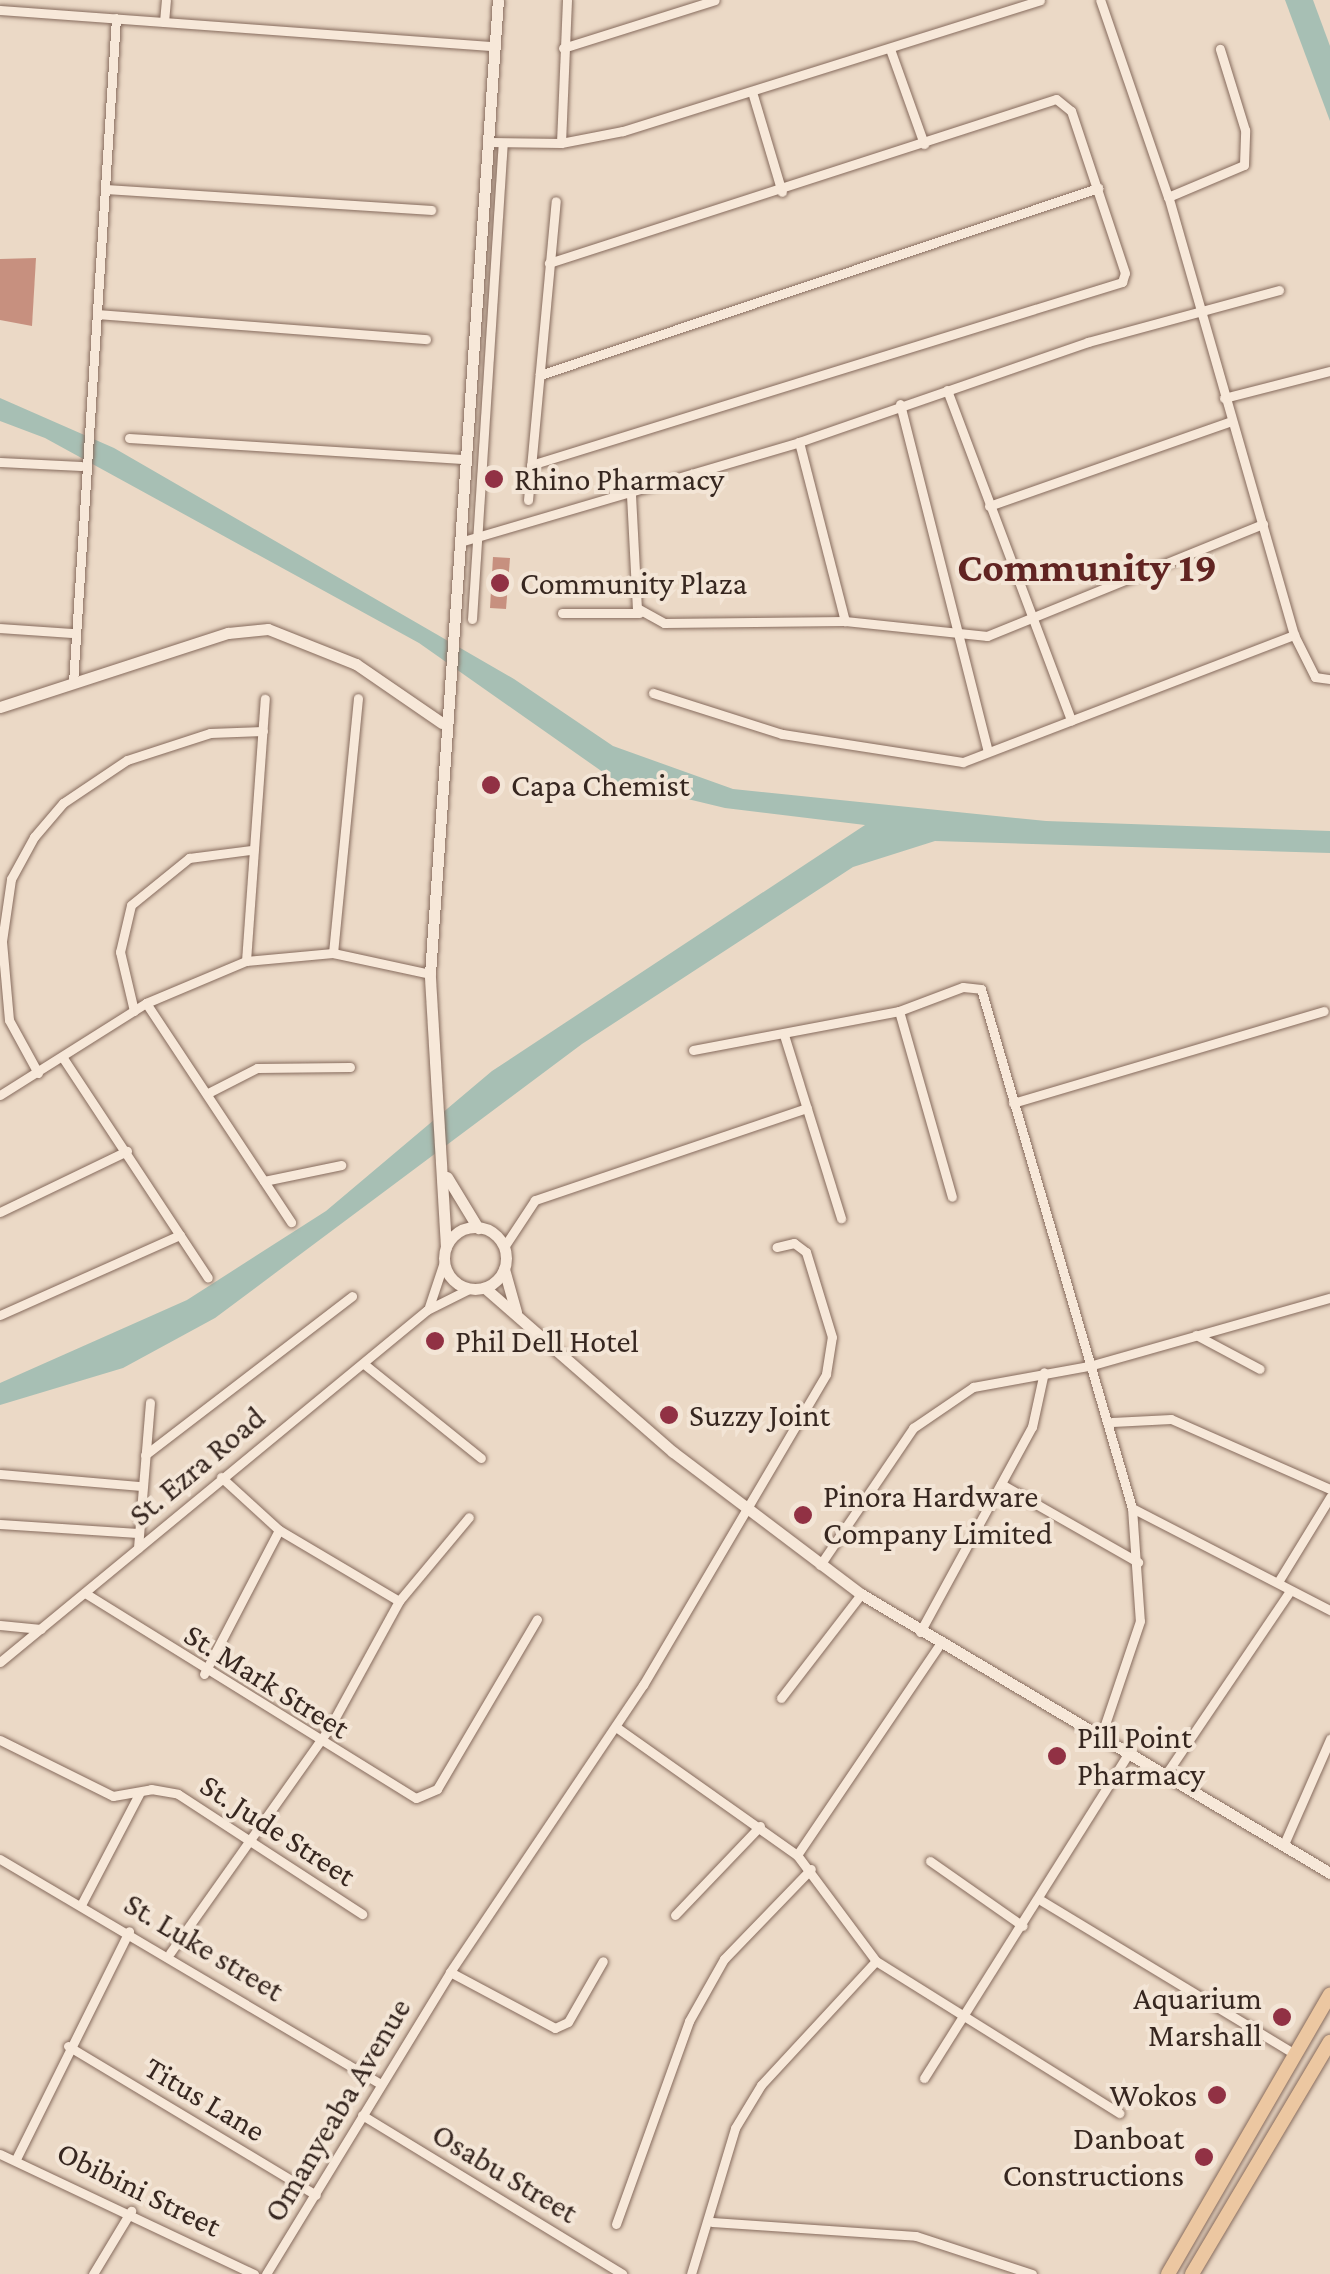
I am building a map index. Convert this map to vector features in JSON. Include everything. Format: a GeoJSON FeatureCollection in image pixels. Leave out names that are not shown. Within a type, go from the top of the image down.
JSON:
{"type":"FeatureCollection","features":[{"type":"Feature","properties":{"kind":"main road"},"geometry":{"type":"LineString","coordinates":[[1168,2274],[1330,1995]]}},
{"type":"Feature","properties":{"kind":"main road"},"geometry":{"type":"LineString","coordinates":[[1196,2272],[1330,2042]]}},
{"type":"Feature","properties":{"kind":"street"},"geometry":{"type":"LineString","coordinates":[[64,14],[65,0]]}},
{"type":"Feature","properties":{"kind":"street"},"geometry":{"type":"LineString","coordinates":[[164,22],[166,0]]}},
{"type":"Feature","properties":{"kind":"street"},"geometry":{"type":"LineString","coordinates":[[472,619],[496,143],[494,46],[498,0]]}},
{"type":"Feature","properties":{"kind":"street"},"geometry":{"type":"LineString","coordinates":[[561,143],[568,0]]}},
{"type":"Feature","properties":{"kind":"street"},"geometry":{"type":"LineString","coordinates":[[563,48],[715,0]]}},
{"type":"Feature","properties":{"kind":"street"},"geometry":{"type":"LineString","coordinates":[[496,143],[561,143],[752,95],[1040,0]]}},
{"type":"Feature","properties":{"kind":"street"},"geometry":{"type":"LineString","coordinates":[[1100,0],[1168,197],[1198,313],[1294,635],[1315,676],[1330,678]]}},
{"type":"Feature","properties":{"kind":"street"},"geometry":{"type":"LineString","coordinates":[[0,10],[494,46]]}},
{"type":"Feature","properties":{"kind":"street"},"geometry":{"type":"LineString","coordinates":[[73,683],[71,632],[82,464],[98,314],[116,18]]}},
{"type":"Feature","properties":{"kind":"street"},"geometry":{"type":"LineString","coordinates":[[1168,197],[1244,165],[1245,130],[1220,48]]}},
{"type":"Feature","properties":{"kind":"street"},"geometry":{"type":"LineString","coordinates":[[890,49],[924,144]]}},
{"type":"Feature","properties":{"kind":"street"},"geometry":{"type":"LineString","coordinates":[[752,95],[782,192]]}},
{"type":"Feature","properties":{"kind":"street"},"geometry":{"type":"LineString","coordinates":[[531,466],[1122,282],[1124,261],[1066,101],[550,263]]}},
{"type":"Feature","properties":{"kind":"street"},"geometry":{"type":"LineString","coordinates":[[427,1310],[446,1247],[446,1150],[430,974],[442,723],[496,143]]}},
{"type":"Feature","properties":{"kind":"street"},"geometry":{"type":"LineString","coordinates":[[540,375],[1098,188]]}},
{"type":"Feature","properties":{"kind":"street"},"geometry":{"type":"LineString","coordinates":[[106,189],[431,210]]}},
{"type":"Feature","properties":{"kind":"street"},"geometry":{"type":"LineString","coordinates":[[528,500],[556,201]]}},
{"type":"Feature","properties":{"kind":"street"},"geometry":{"type":"LineString","coordinates":[[460,542],[631,496],[799,442],[900,404],[1279,290]]}},
{"type":"Feature","properties":{"kind":"street"},"geometry":{"type":"LineString","coordinates":[[98,314],[426,338]]}},
{"type":"Feature","properties":{"kind":"street"},"geometry":{"type":"LineString","coordinates":[[1224,398],[1330,371]]}},
{"type":"Feature","properties":{"kind":"street"},"geometry":{"type":"LineString","coordinates":[[947,390],[1071,720]]}},
{"type":"Feature","properties":{"kind":"street"},"geometry":{"type":"LineString","coordinates":[[900,404],[988,751]]}},
{"type":"Feature","properties":{"kind":"street"},"geometry":{"type":"LineString","coordinates":[[989,506],[1232,422]]}},
{"type":"Feature","properties":{"kind":"street"},"geometry":{"type":"LineString","coordinates":[[129,438],[466,460]]}},
{"type":"Feature","properties":{"kind":"street"},"geometry":{"type":"LineString","coordinates":[[799,442],[845,621]]}},
{"type":"Feature","properties":{"kind":"street"},"geometry":{"type":"LineString","coordinates":[[0,462],[82,464]]}},
{"type":"Feature","properties":{"kind":"street"},"geometry":{"type":"LineString","coordinates":[[631,496],[639,613]]}},
{"type":"Feature","properties":{"kind":"street"},"geometry":{"type":"LineString","coordinates":[[562,613],[639,613],[664,623],[845,621],[987,636],[1032,622],[1263,524]]}},
{"type":"Feature","properties":{"kind":"street"},"geometry":{"type":"LineString","coordinates":[[0,628],[71,632]]}},
{"type":"Feature","properties":{"kind":"street"},"geometry":{"type":"LineString","coordinates":[[0,707],[228,633],[268,630],[356,664],[442,723]]}},
{"type":"Feature","properties":{"kind":"street"},"geometry":{"type":"LineString","coordinates":[[653,692],[705,715],[836,744],[932,760],[974,760],[988,751],[1294,635]]}},
{"type":"Feature","properties":{"kind":"street"},"geometry":{"type":"LineString","coordinates":[[333,953],[358,698]]}},
{"type":"Feature","properties":{"kind":"street"},"geometry":{"type":"LineString","coordinates":[[246,960],[251,850],[266,700]]}},
{"type":"Feature","properties":{"kind":"street"},"geometry":{"type":"LineString","coordinates":[[38,1073],[2,995],[12,879],[63,803],[118,764],[184,739],[263,731]]}},
{"type":"Feature","properties":{"kind":"street"},"geometry":{"type":"LineString","coordinates":[[134,1010],[120,952],[131,905],[189,858],[251,850]]}},
{"type":"Feature","properties":{"kind":"street"},"geometry":{"type":"LineString","coordinates":[[0,1095],[146,1002],[246,960],[333,953],[430,974]]}},
{"type":"Feature","properties":{"kind":"street"},"geometry":{"type":"LineString","coordinates":[[693,1050],[784,1036],[899,1011],[963,987],[981,990],[1089,1366],[1112,1422],[1132,1508],[1138,1562],[1138,1640],[1099,1741]]}},
{"type":"Feature","properties":{"kind":"street"},"geometry":{"type":"LineString","coordinates":[[146,1002],[291,1222]]}},
{"type":"Feature","properties":{"kind":"street"},"geometry":{"type":"LineString","coordinates":[[899,1011],[952,1197]]}},
{"type":"Feature","properties":{"kind":"street"},"geometry":{"type":"LineString","coordinates":[[1013,1103],[1324,1011]]}},
{"type":"Feature","properties":{"kind":"street"},"geometry":{"type":"LineString","coordinates":[[784,1036],[840,1218]]}},
{"type":"Feature","properties":{"kind":"street"},"geometry":{"type":"LineString","coordinates":[[62,1058],[208,1278]]}},
{"type":"Feature","properties":{"kind":"street"},"geometry":{"type":"LineString","coordinates":[[208,1093],[257,1068],[350,1067]]}},
{"type":"Feature","properties":{"kind":"street"},"geometry":{"type":"LineString","coordinates":[[516,1312],[504,1270],[504,1248],[535,1200],[807,1108]]}},
{"type":"Feature","properties":{"kind":"street"},"geometry":{"type":"LineString","coordinates":[[0,1212],[127,1151]]}},
{"type":"Feature","properties":{"kind":"street"},"geometry":{"type":"LineString","coordinates":[[264,1181],[342,1165]]}},
{"type":"Feature","properties":{"kind":"street"},"geometry":{"type":"LineString","coordinates":[[446,1174],[478,1228],[504,1248]]}},
{"type":"Feature","properties":{"kind":"street"},"geometry":{"type":"LineString","coordinates":[[446,1247],[459,1232],[478,1228]]}},
{"type":"Feature","properties":{"kind":"street"},"geometry":{"type":"LineString","coordinates":[[0,1315],[180,1235]]}},
{"type":"Feature","properties":{"kind":"street","name":"Omanyeaba Avenue"},"geometry":{"type":"LineString","coordinates":[[266,2274],[450,1972],[616,1727],[833,1353],[806,1252],[794,1242],[776,1247]]}},
{"type":"Feature","properties":{"kind":"street"},"geometry":{"type":"LineString","coordinates":[[444,1262],[469,1289],[485,1288],[504,1270]]}},
{"type":"Feature","properties":{"kind":"street"},"geometry":{"type":"LineString","coordinates":[[485,1288],[743,1510],[861,1594],[938,1647],[1330,1873]]}},
{"type":"Feature","properties":{"kind":"street","name":"St. Ezra Road"},"geometry":{"type":"LineString","coordinates":[[0,1662],[427,1310],[469,1289]]}},
{"type":"Feature","properties":{"kind":"street"},"geometry":{"type":"LineString","coordinates":[[145,1455],[352,1296]]}},
{"type":"Feature","properties":{"kind":"street"},"geometry":{"type":"LineString","coordinates":[[820,1565],[914,1428],[973,1387],[1089,1366],[1330,1298]]}},
{"type":"Feature","properties":{"kind":"street"},"geometry":{"type":"LineString","coordinates":[[1196,1336],[1260,1368]]}},
{"type":"Feature","properties":{"kind":"street"},"geometry":{"type":"LineString","coordinates":[[364,1364],[481,1458]]}},
{"type":"Feature","properties":{"kind":"street"},"geometry":{"type":"LineString","coordinates":[[919,1634],[1032,1427],[1044,1372]]}},
{"type":"Feature","properties":{"kind":"street"},"geometry":{"type":"LineString","coordinates":[[138,1548],[150,1402]]}},
{"type":"Feature","properties":{"kind":"street"},"geometry":{"type":"LineString","coordinates":[[1112,1422],[1172,1419],[1330,1489]]}},
{"type":"Feature","properties":{"kind":"street"},"geometry":{"type":"LineString","coordinates":[[0,1474],[141,1486]]}},
{"type":"Feature","properties":{"kind":"street"},"geometry":{"type":"LineString","coordinates":[[221,1477],[280,1530],[399,1601]]}},
{"type":"Feature","properties":{"kind":"street"},"geometry":{"type":"LineString","coordinates":[[1001,1484],[1138,1562]]}},
{"type":"Feature","properties":{"kind":"street"},"geometry":{"type":"LineString","coordinates":[[1278,1582],[1330,1497]]}},
{"type":"Feature","properties":{"kind":"street"},"geometry":{"type":"LineString","coordinates":[[1132,1508],[1330,1610]]}},
{"type":"Feature","properties":{"kind":"street"},"geometry":{"type":"LineString","coordinates":[[170,1953],[319,1744],[399,1601],[468,1517]]}},
{"type":"Feature","properties":{"kind":"street"},"geometry":{"type":"LineString","coordinates":[[0,1524],[138,1533]]}},
{"type":"Feature","properties":{"kind":"street"},"geometry":{"type":"LineString","coordinates":[[204,1674],[280,1530]]}},
{"type":"Feature","properties":{"kind":"street"},"geometry":{"type":"LineString","coordinates":[[1164,1777],[1290,1591]]}},
{"type":"Feature","properties":{"kind":"street","name":"St. Mark Street"},"geometry":{"type":"LineString","coordinates":[[85,1594],[204,1674],[416,1798],[428,1797],[537,1619]]}},
{"type":"Feature","properties":{"kind":"street"},"geometry":{"type":"LineString","coordinates":[[781,1698],[861,1594]]}},
{"type":"Feature","properties":{"kind":"street"},"geometry":{"type":"LineString","coordinates":[[0,1626],[41,1629]]}},
{"type":"Feature","properties":{"kind":"street"},"geometry":{"type":"LineString","coordinates":[[797,1855],[938,1647]]}},
{"type":"Feature","properties":{"kind":"street"},"geometry":{"type":"LineString","coordinates":[[616,1727],[797,1855],[811,1868],[876,1962],[1119,2113]]}},
{"type":"Feature","properties":{"kind":"street"},"geometry":{"type":"LineString","coordinates":[[1284,1844],[1330,1739]]}},
{"type":"Feature","properties":{"kind":"street","name":"St. Jude Street"},"geometry":{"type":"LineString","coordinates":[[0,1740],[112,1796],[140,1792],[178,1794],[362,1914]]}},
{"type":"Feature","properties":{"kind":"street"},"geometry":{"type":"LineString","coordinates":[[924,2078],[960,2016],[1042,1901],[1126,1757]]}},
{"type":"Feature","properties":{"kind":"street"},"geometry":{"type":"LineString","coordinates":[[81,1904],[140,1792]]}},
{"type":"Feature","properties":{"kind":"street"},"geometry":{"type":"LineString","coordinates":[[675,1915],[760,1826]]}},
{"type":"Feature","properties":{"kind":"street","name":"St. Luke street"},"geometry":{"type":"LineString","coordinates":[[0,1859],[170,1953],[380,2084]]}},
{"type":"Feature","properties":{"kind":"street"},"geometry":{"type":"LineString","coordinates":[[930,1861],[1022,1926]]}},
{"type":"Feature","properties":{"kind":"street"},"geometry":{"type":"LineString","coordinates":[[616,2224],[689,2022],[724,1958],[811,1868]]}},
{"type":"Feature","properties":{"kind":"street"},"geometry":{"type":"LineString","coordinates":[[1042,1901],[1296,2055]]}},
{"type":"Feature","properties":{"kind":"street"},"geometry":{"type":"LineString","coordinates":[[17,2157],[68,2046],[129,1930]]}},
{"type":"Feature","properties":{"kind":"street"},"geometry":{"type":"LineString","coordinates":[[450,1972],[555,2028],[568,2022],[603,1961]]}},
{"type":"Feature","properties":{"kind":"street"},"geometry":{"type":"LineString","coordinates":[[691,2274],[712,2222],[724,2157],[761,2085],[876,1962]]}},
{"type":"Feature","properties":{"kind":"street","name":"Titus Lane"},"geometry":{"type":"LineString","coordinates":[[68,2046],[316,2195]]}},
{"type":"Feature","properties":{"kind":"street","name":"Osabu Street"},"geometry":{"type":"LineString","coordinates":[[362,2115],[622,2274]]}},
{"type":"Feature","properties":{"kind":"street","name":"Obibini Street"},"geometry":{"type":"LineString","coordinates":[[0,2154],[17,2157],[254,2274]]}},
{"type":"Feature","properties":{"kind":"street"},"geometry":{"type":"LineString","coordinates":[[93,2274],[130,2211]]}},
{"type":"Feature","properties":{"kind":"street"},"geometry":{"type":"LineString","coordinates":[[712,2222],[916,2236],[1027,2273]]}},
{"type":"Feature","properties":{"kind":"shaded area"},"geometry":{"type":"Polygon","coordinates":[[[1285,0],[1313,0],[1330,46],[1330,121],[1285,0]]]}},
{"type":"Feature","properties":{"kind":"shaded area"},"geometry":{"type":"Polygon","coordinates":[[[0,398],[114,448],[514,679],[613,746],[733,789],[1046,821],[1330,831],[1330,853],[935,841],[853,867],[582,1044],[215,1318],[123,1368],[0,1405],[0,1383],[187,1300],[326,1211],[492,1071],[865,825],[725,808],[617,782],[419,643],[45,438],[0,421],[0,398]]]}},
{"type":"Feature","properties":{"kind":"building"},"geometry":{"type":"Polygon","coordinates":[[[36,258],[32,326],[0,320],[0,259],[36,258]]]}},
{"type":"Feature","properties":{"kind":"building","name":"Community Plaza"},"geometry":{"type":"Polygon","coordinates":[[[493,557],[510,558],[506,609],[490,608],[493,557]]]}},
{"type":"Feature","properties":{"kind":"place","name":"Rhino Pharmacy"},"geometry":{"type":"Point","coordinates":[494,479]}},
{"type":"Feature","properties":{"kind":"place","name":"Community Plaza"},"geometry":{"type":"Point","coordinates":[500,583]}},
{"type":"Feature","properties":{"kind":"place","name":"Capa Chemist"},"geometry":{"type":"Point","coordinates":[491,785]}},
{"type":"Feature","properties":{"kind":"place","name":"Phil Dell Hotel"},"geometry":{"type":"Point","coordinates":[435,1341]}},
{"type":"Feature","properties":{"kind":"place","name":"Suzzy Joint"},"geometry":{"type":"Point","coordinates":[669,1415]}},
{"type":"Feature","properties":{"kind":"place","name":"Pinora Hardware Company Limited"},"geometry":{"type":"Point","coordinates":[803,1515]}},
{"type":"Feature","properties":{"kind":"place","name":"Pill Point Pharmacy"},"geometry":{"type":"Point","coordinates":[1057,1756]}},
{"type":"Feature","properties":{"kind":"place","name":"Aquarium Marshall"},"geometry":{"type":"Point","coordinates":[1282,2017]}},
{"type":"Feature","properties":{"kind":"place","name":"Wokos"},"geometry":{"type":"Point","coordinates":[1217,2095]}},
{"type":"Feature","properties":{"kind":"place","name":"Danboat Constructions"},"geometry":{"type":"Point","coordinates":[1204,2157]}},
{"type":"Feature","properties":{"kind":"district","name":"Community 19"},"geometry":{"type":"Point","coordinates":[1087,567]}}]}
